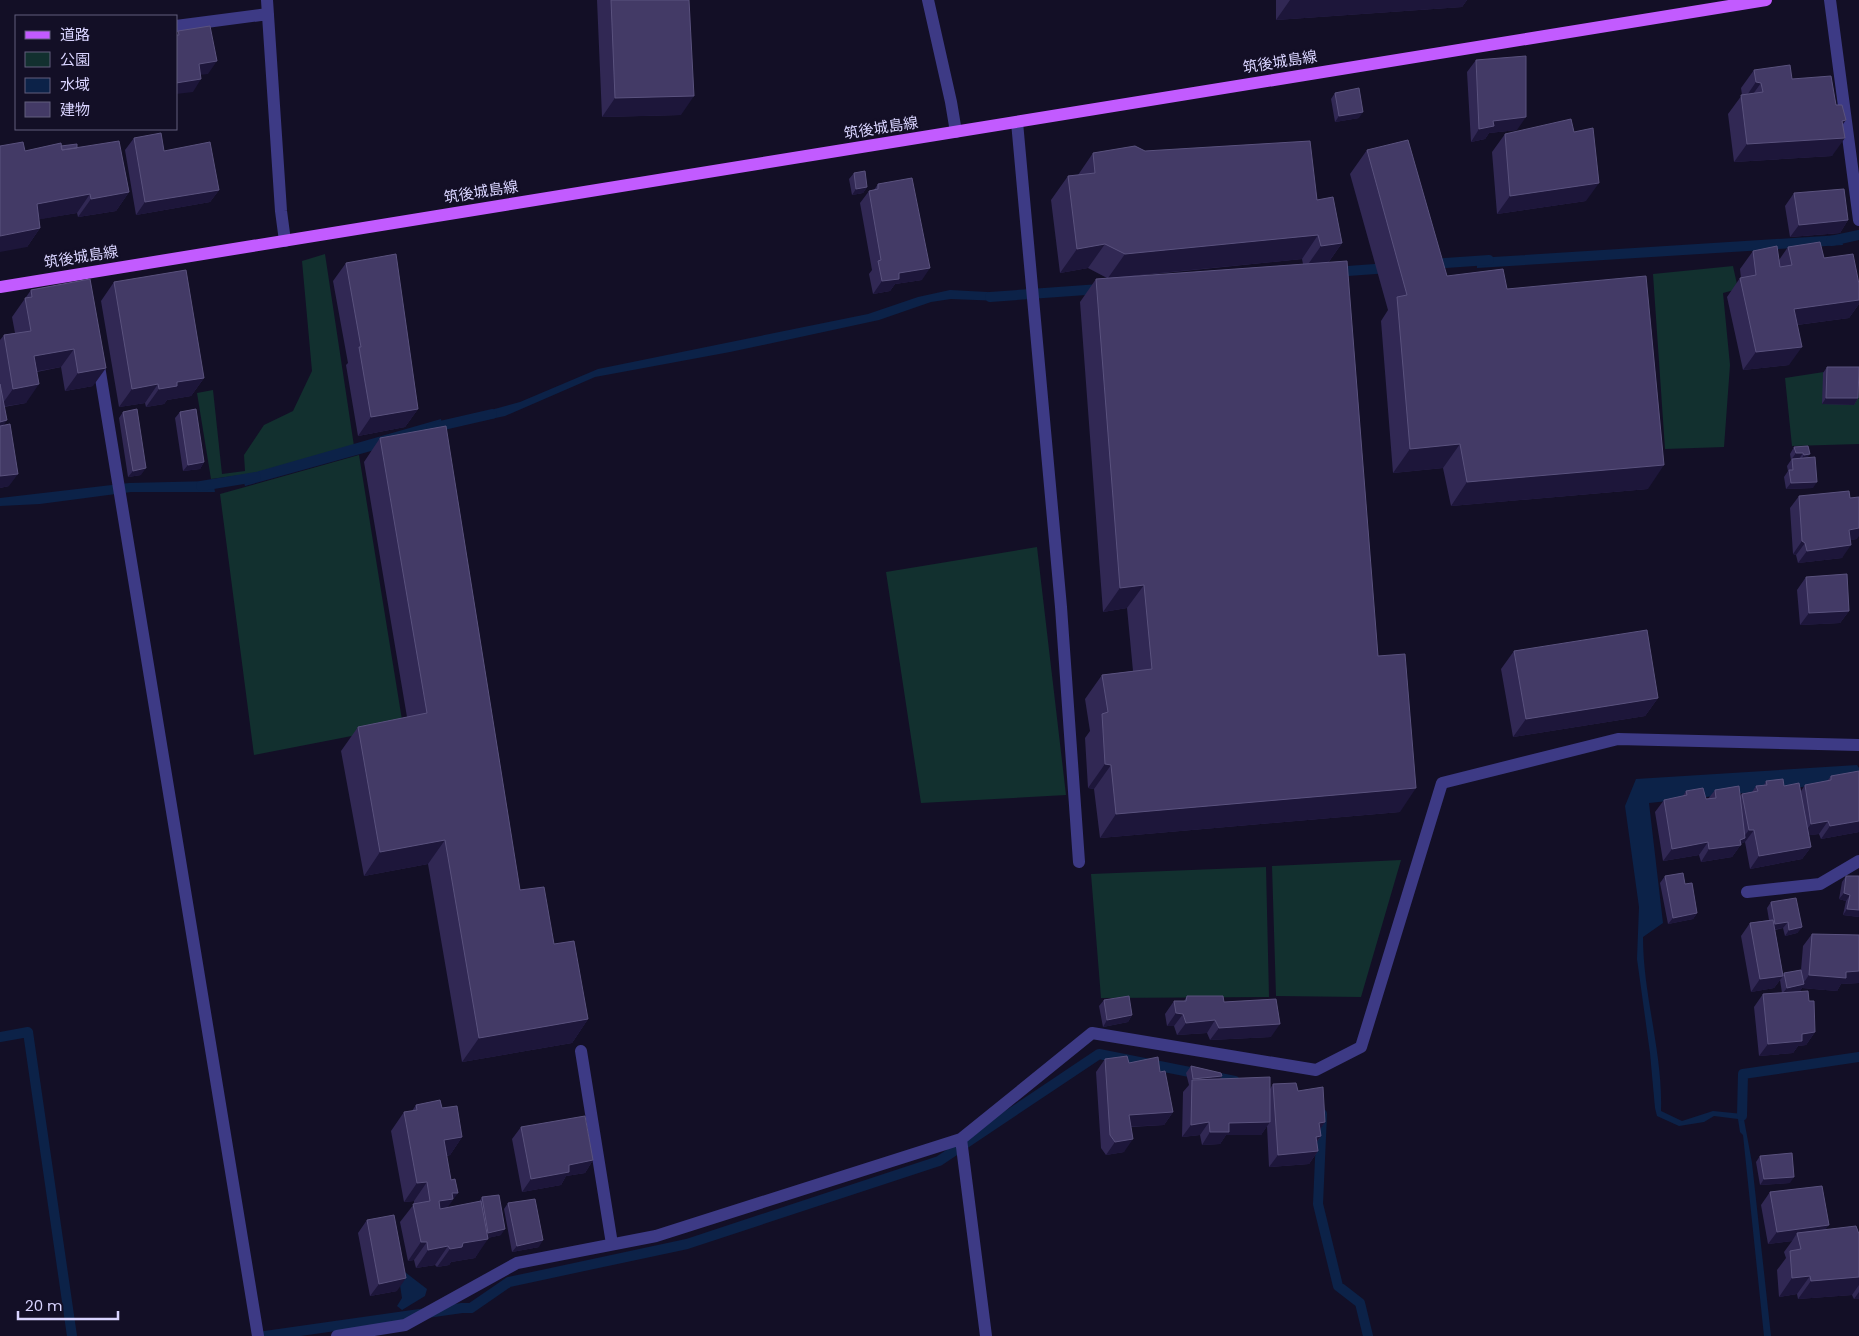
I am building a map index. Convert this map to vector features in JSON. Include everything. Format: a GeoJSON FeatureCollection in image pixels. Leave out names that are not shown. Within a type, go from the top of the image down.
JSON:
{"type":"FeatureCollection","features":[{"type":"Feature","properties":{"kind":"main road","name":"筑後城島線"},"geometry":{"type":"LineString","coordinates":[[0,287],[85,278],[286,241],[1766,0]]}},
{"type":"Feature","properties":{"kind":"street"},"geometry":{"type":"LineString","coordinates":[[267,0],[281,211],[286,241]]}},
{"type":"Feature","properties":{"kind":"street"},"geometry":{"type":"LineString","coordinates":[[928,0],[956,132]]}},
{"type":"Feature","properties":{"kind":"street"},"geometry":{"type":"LineString","coordinates":[[1830,0],[1859,220]]}},
{"type":"Feature","properties":{"kind":"street"},"geometry":{"type":"LineString","coordinates":[[178,26],[268,14]]}},
{"type":"Feature","properties":{"kind":"street"},"geometry":{"type":"LineString","coordinates":[[1016,122],[1062,607],[1080,862]]}},
{"type":"Feature","properties":{"kind":"street"},"geometry":{"type":"LineString","coordinates":[[97,352],[258,1336]]}},
{"type":"Feature","properties":{"kind":"street"},"geometry":{"type":"LineString","coordinates":[[337,1336],[405,1326],[517,1262],[656,1236],[961,1139],[1092,1033],[1316,1070],[1361,1047],[1442,783],[1618,739],[1859,744]]}},
{"type":"Feature","properties":{"kind":"street"},"geometry":{"type":"LineString","coordinates":[[1746,892],[1820,884],[1859,861]]}},
{"type":"Feature","properties":{"kind":"street"},"geometry":{"type":"LineString","coordinates":[[581,1051],[612,1244]]}},
{"type":"Feature","properties":{"kind":"street"},"geometry":{"type":"LineString","coordinates":[[961,1139],[986,1336]]}},
{"type":"Feature","properties":{"kind":"green space"},"geometry":{"type":"Polygon","coordinates":[[[325,254],[354,446],[256,473],[211,479],[197,393],[213,390],[222,474],[245,471],[244,455],[264,425],[293,411],[312,371],[302,261],[325,254]]]}},
{"type":"Feature","properties":{"kind":"green space"},"geometry":{"type":"Polygon","coordinates":[[[1733,266],[1738,289],[1723,293],[1730,365],[1724,447],[1665,449],[1653,274],[1733,266]]]}},
{"type":"Feature","properties":{"kind":"green space"},"geometry":{"type":"Polygon","coordinates":[[[1856,367],[1859,399],[1859,444],[1792,446],[1785,378],[1856,367]]]}},
{"type":"Feature","properties":{"kind":"green space"},"geometry":{"type":"Polygon","coordinates":[[[359,455],[403,726],[254,755],[220,494],[359,455]]]}},
{"type":"Feature","properties":{"kind":"green space"},"geometry":{"type":"Polygon","coordinates":[[[1037,547],[1066,795],[921,803],[886,572],[1037,547]]]}},
{"type":"Feature","properties":{"kind":"green space"},"geometry":{"type":"Polygon","coordinates":[[[1401,860],[1361,997],[1276,996],[1272,866],[1401,860]]]}},
{"type":"Feature","properties":{"kind":"green space"},"geometry":{"type":"Polygon","coordinates":[[[1266,867],[1269,997],[1101,998],[1091,874],[1266,867]]]}},
{"type":"Feature","properties":{"kind":"water"},"geometry":{"type":"Polygon","coordinates":[[[1841,235],[1843,245],[1477,268],[1477,258],[1841,235]]]}},
{"type":"Feature","properties":{"kind":"water"},"geometry":{"type":"Polygon","coordinates":[[[950,290],[1006,293],[1001,301],[951,299],[931,302],[879,320],[730,352],[595,377],[505,416],[481,421],[480,413],[520,402],[598,369],[868,314],[918,297],[950,290]]]}},
{"type":"Feature","properties":{"kind":"water"},"geometry":{"type":"Polygon","coordinates":[[[441,419],[443,431],[245,486],[242,476],[441,419]]]}},
{"type":"Feature","properties":{"kind":"water"},"geometry":{"type":"Polygon","coordinates":[[[213,481],[215,492],[131,492],[40,504],[0,506],[0,498],[129,483],[213,481]]]}},
{"type":"Feature","properties":{"kind":"water"},"geometry":{"type":"Polygon","coordinates":[[[1857,765],[1859,768],[1859,781],[1649,803],[1663,923],[1643,937],[1646,981],[1659,1068],[1661,1111],[1682,1121],[1713,1111],[1743,1114],[1752,1163],[1771,1336],[1764,1336],[1743,1135],[1740,1132],[1738,1119],[1714,1116],[1704,1122],[1679,1126],[1657,1116],[1637,959],[1639,907],[1625,806],[1636,779],[1857,765]]]}},
{"type":"Feature","properties":{"kind":"water"},"geometry":{"type":"Polygon","coordinates":[[[397,1266],[427,1289],[425,1296],[402,1310],[397,1306],[402,1298],[397,1266]]]}},
{"type":"Feature","properties":{"kind":"building"},"geometry":{"type":"Polygon","coordinates":[[[611,0],[689,0],[694,96],[615,98],[611,0]]]}},
{"type":"Feature","properties":{"kind":"building"},"geometry":{"type":"Polygon","coordinates":[[[210,26],[217,61],[199,64],[201,79],[178,83],[178,31],[210,26]]]}},
{"type":"Feature","properties":{"kind":"building"},"geometry":{"type":"Polygon","coordinates":[[[1526,56],[1526,117],[1493,121],[1494,126],[1479,129],[1476,60],[1526,56]]]}},
{"type":"Feature","properties":{"kind":"building"},"geometry":{"type":"Polygon","coordinates":[[[1790,65],[1792,79],[1831,76],[1836,105],[1842,105],[1846,120],[1842,121],[1845,138],[1747,144],[1741,95],[1763,92],[1761,83],[1756,82],[1754,70],[1790,65]]]}},
{"type":"Feature","properties":{"kind":"building"},"geometry":{"type":"Polygon","coordinates":[[[1359,88],[1363,112],[1339,116],[1335,93],[1359,88]]]}},
{"type":"Feature","properties":{"kind":"building"},"geometry":{"type":"Polygon","coordinates":[[[1571,119],[1574,132],[1593,128],[1599,183],[1510,196],[1505,134],[1571,119]]]}},
{"type":"Feature","properties":{"kind":"building"},"geometry":{"type":"Polygon","coordinates":[[[161,133],[164,151],[210,142],[219,190],[145,202],[134,138],[161,133]]]}},
{"type":"Feature","properties":{"kind":"building"},"geometry":{"type":"Polygon","coordinates":[[[1408,140],[1447,276],[1503,269],[1507,289],[1646,276],[1664,465],[1467,482],[1460,444],[1410,449],[1397,297],[1407,295],[1367,150],[1408,140]]]}},
{"type":"Feature","properties":{"kind":"building"},"geometry":{"type":"Polygon","coordinates":[[[119,141],[129,192],[91,199],[90,194],[37,204],[40,228],[0,236],[0,146],[23,142],[25,151],[61,143],[62,150],[119,141]]]}},
{"type":"Feature","properties":{"kind":"building"},"geometry":{"type":"Polygon","coordinates":[[[1310,141],[1317,200],[1333,197],[1342,243],[1321,246],[1318,235],[1125,254],[1105,244],[1077,249],[1068,176],[1095,173],[1093,153],[1135,146],[1145,151],[1310,141]]]}},
{"type":"Feature","properties":{"kind":"building"},"geometry":{"type":"Polygon","coordinates":[[[77,144],[77,148],[62,150],[61,146],[77,144]]]}},
{"type":"Feature","properties":{"kind":"building"},"geometry":{"type":"Polygon","coordinates":[[[865,171],[867,187],[856,189],[854,173],[865,171]]]}},
{"type":"Feature","properties":{"kind":"building"},"geometry":{"type":"Polygon","coordinates":[[[912,178],[930,268],[899,273],[899,279],[882,281],[878,261],[881,260],[869,191],[878,189],[878,184],[912,178]]]}},
{"type":"Feature","properties":{"kind":"building"},"geometry":{"type":"Polygon","coordinates":[[[1844,189],[1848,220],[1799,225],[1794,193],[1844,189]]]}},
{"type":"Feature","properties":{"kind":"building"},"geometry":{"type":"Polygon","coordinates":[[[1820,242],[1824,258],[1853,254],[1859,284],[1859,300],[1794,309],[1802,347],[1756,352],[1740,278],[1756,275],[1753,251],[1777,246],[1780,267],[1792,265],[1788,247],[1820,242]]]}},
{"type":"Feature","properties":{"kind":"building"},"geometry":{"type":"Polygon","coordinates":[[[396,254],[418,409],[371,417],[346,263],[396,254]]]}},
{"type":"Feature","properties":{"kind":"building"},"geometry":{"type":"Polygon","coordinates":[[[1347,261],[1378,656],[1405,654],[1416,788],[1116,814],[1111,765],[1105,764],[1102,714],[1108,712],[1102,675],[1152,669],[1144,585],[1120,588],[1096,279],[1347,261]]]}},
{"type":"Feature","properties":{"kind":"building"},"geometry":{"type":"Polygon","coordinates":[[[186,270],[204,378],[177,382],[177,386],[159,389],[158,384],[132,389],[114,282],[186,270]]]}},
{"type":"Feature","properties":{"kind":"building"},"geometry":{"type":"Polygon","coordinates":[[[90,279],[106,368],[78,373],[74,349],[34,356],[39,384],[13,389],[4,335],[31,331],[25,298],[32,297],[31,290],[90,279]]]}},
{"type":"Feature","properties":{"kind":"building"},"geometry":{"type":"Polygon","coordinates":[[[1827,367],[1859,367],[1858,398],[1826,398],[1827,367]]]}},
{"type":"Feature","properties":{"kind":"building"},"geometry":{"type":"Polygon","coordinates":[[[0,384],[7,420],[0,422],[0,384]]]}},
{"type":"Feature","properties":{"kind":"building"},"geometry":{"type":"Polygon","coordinates":[[[137,409],[146,468],[133,471],[123,412],[137,409]]]}},
{"type":"Feature","properties":{"kind":"building"},"geometry":{"type":"Polygon","coordinates":[[[196,409],[204,462],[188,465],[180,412],[196,409]]]}},
{"type":"Feature","properties":{"kind":"building"},"geometry":{"type":"Polygon","coordinates":[[[10,424],[18,474],[0,476],[0,426],[10,424]]]}},
{"type":"Feature","properties":{"kind":"building"},"geometry":{"type":"Polygon","coordinates":[[[446,426],[520,890],[544,887],[554,944],[574,941],[588,1019],[479,1038],[445,840],[380,852],[358,727],[427,713],[380,438],[446,426]]]}},
{"type":"Feature","properties":{"kind":"building"},"geometry":{"type":"Polygon","coordinates":[[[1808,446],[1810,454],[1804,455],[1803,453],[1796,453],[1794,447],[1808,446]]]}},
{"type":"Feature","properties":{"kind":"building"},"geometry":{"type":"Polygon","coordinates":[[[1815,457],[1817,482],[1791,483],[1789,470],[1793,470],[1792,459],[1815,457]]]}},
{"type":"Feature","properties":{"kind":"building"},"geometry":{"type":"Polygon","coordinates":[[[1849,491],[1850,498],[1859,497],[1859,528],[1849,530],[1851,545],[1807,551],[1805,543],[1802,541],[1799,496],[1849,491]]]}},
{"type":"Feature","properties":{"kind":"building"},"geometry":{"type":"Polygon","coordinates":[[[1847,574],[1849,611],[1809,613],[1806,577],[1847,574]]]}},
{"type":"Feature","properties":{"kind":"building"},"geometry":{"type":"Polygon","coordinates":[[[1647,630],[1658,698],[1526,719],[1514,651],[1647,630]]]}},
{"type":"Feature","properties":{"kind":"building"},"geometry":{"type":"Polygon","coordinates":[[[1859,771],[1859,821],[1830,826],[1828,821],[1811,824],[1805,785],[1831,780],[1831,776],[1859,771]]]}},
{"type":"Feature","properties":{"kind":"building"},"geometry":{"type":"Polygon","coordinates":[[[1783,779],[1784,786],[1799,783],[1811,847],[1759,856],[1754,830],[1749,830],[1742,794],[1758,791],[1756,786],[1767,785],[1766,781],[1783,779]]]}},
{"type":"Feature","properties":{"kind":"building"},"geometry":{"type":"Polygon","coordinates":[[[1739,786],[1745,838],[1740,840],[1741,845],[1709,849],[1708,842],[1672,849],[1664,800],[1687,795],[1686,791],[1703,788],[1706,799],[1716,798],[1715,790],[1739,786]]]}},
{"type":"Feature","properties":{"kind":"building"},"geometry":{"type":"Polygon","coordinates":[[[1683,873],[1685,884],[1692,883],[1697,913],[1673,918],[1665,876],[1683,873]]]}},
{"type":"Feature","properties":{"kind":"building"},"geometry":{"type":"Polygon","coordinates":[[[1846,876],[1859,876],[1859,910],[1847,909],[1850,895],[1844,893],[1846,876]]]}},
{"type":"Feature","properties":{"kind":"building"},"geometry":{"type":"Polygon","coordinates":[[[1796,898],[1802,927],[1789,930],[1788,922],[1775,924],[1771,902],[1796,898]]]}},
{"type":"Feature","properties":{"kind":"building"},"geometry":{"type":"Polygon","coordinates":[[[1773,920],[1783,976],[1760,979],[1750,923],[1773,920]]]}},
{"type":"Feature","properties":{"kind":"building"},"geometry":{"type":"Polygon","coordinates":[[[1812,934],[1859,935],[1859,971],[1846,972],[1846,978],[1809,975],[1812,934]]]}},
{"type":"Feature","properties":{"kind":"building"},"geometry":{"type":"Polygon","coordinates":[[[1801,970],[1804,984],[1787,988],[1784,973],[1801,970]]]}},
{"type":"Feature","properties":{"kind":"building"},"geometry":{"type":"Polygon","coordinates":[[[1808,991],[1809,1001],[1814,1001],[1815,1032],[1802,1034],[1802,1041],[1768,1044],[1763,994],[1808,991]]]}},
{"type":"Feature","properties":{"kind":"building"},"geometry":{"type":"Polygon","coordinates":[[[1129,996],[1132,1015],[1107,1020],[1104,1000],[1129,996]]]}},
{"type":"Feature","properties":{"kind":"building"},"geometry":{"type":"Polygon","coordinates":[[[1187,996],[1223,996],[1224,1002],[1276,999],[1280,1024],[1219,1028],[1215,1020],[1186,1023],[1183,1014],[1176,1013],[1174,1001],[1186,1001],[1187,996]]]}},
{"type":"Feature","properties":{"kind":"building"},"geometry":{"type":"Polygon","coordinates":[[[1127,1056],[1129,1063],[1158,1057],[1160,1072],[1165,1071],[1173,1112],[1129,1115],[1133,1139],[1115,1142],[1110,1135],[1105,1059],[1127,1056]]]}},
{"type":"Feature","properties":{"kind":"building"},"geometry":{"type":"Polygon","coordinates":[[[1191,1066],[1221,1073],[1222,1076],[1193,1079],[1191,1066]]]}},
{"type":"Feature","properties":{"kind":"building"},"geometry":{"type":"Polygon","coordinates":[[[1270,1077],[1270,1122],[1229,1123],[1229,1132],[1210,1132],[1209,1122],[1191,1125],[1192,1080],[1270,1077]]]}},
{"type":"Feature","properties":{"kind":"building"},"geometry":{"type":"Polygon","coordinates":[[[1296,1083],[1298,1091],[1323,1087],[1325,1122],[1319,1123],[1321,1136],[1316,1137],[1318,1151],[1278,1155],[1273,1084],[1296,1083]]]}},
{"type":"Feature","properties":{"kind":"building"},"geometry":{"type":"Polygon","coordinates":[[[440,1100],[442,1108],[457,1106],[462,1137],[444,1140],[451,1180],[455,1179],[458,1193],[452,1193],[453,1199],[439,1201],[440,1209],[481,1201],[488,1239],[463,1243],[462,1247],[450,1249],[448,1246],[428,1250],[427,1242],[421,1242],[413,1204],[430,1201],[427,1182],[417,1183],[404,1112],[417,1110],[416,1105],[440,1100]]]}},
{"type":"Feature","properties":{"kind":"building"},"geometry":{"type":"Polygon","coordinates":[[[585,1116],[593,1160],[569,1165],[569,1172],[531,1179],[521,1127],[585,1116]]]}},
{"type":"Feature","properties":{"kind":"building"},"geometry":{"type":"Polygon","coordinates":[[[1792,1153],[1794,1177],[1764,1179],[1760,1156],[1792,1153]]]}},
{"type":"Feature","properties":{"kind":"building"},"geometry":{"type":"Polygon","coordinates":[[[1822,1186],[1829,1225],[1777,1232],[1770,1192],[1822,1186]]]}},
{"type":"Feature","properties":{"kind":"building"},"geometry":{"type":"Polygon","coordinates":[[[499,1195],[505,1229],[488,1233],[482,1197],[499,1195]]]}},
{"type":"Feature","properties":{"kind":"building"},"geometry":{"type":"Polygon","coordinates":[[[535,1199],[543,1240],[517,1246],[508,1203],[535,1199]]]}},
{"type":"Feature","properties":{"kind":"building"},"geometry":{"type":"Polygon","coordinates":[[[394,1215],[406,1278],[379,1284],[367,1220],[394,1215]]]}},
{"type":"Feature","properties":{"kind":"building"},"geometry":{"type":"Polygon","coordinates":[[[1856,1226],[1859,1234],[1859,1277],[1811,1281],[1810,1276],[1792,1278],[1790,1251],[1801,1249],[1797,1233],[1856,1226]]]}},
{"type":"Feature","properties":{"kind":"waterway"},"geometry":{"type":"LineString","coordinates":[[1831,241],[1859,235]]}},
{"type":"Feature","properties":{"kind":"waterway"},"geometry":{"type":"LineString","coordinates":[[1431,264],[1489,260]]}},
{"type":"Feature","properties":{"kind":"waterway"},"geometry":{"type":"LineString","coordinates":[[1334,272],[1389,268]]}},
{"type":"Feature","properties":{"kind":"waterway"},"geometry":{"type":"LineString","coordinates":[[990,297],[1100,289]]}},
{"type":"Feature","properties":{"kind":"waterway"},"geometry":{"type":"LineString","coordinates":[[431,428],[492,414]]}},
{"type":"Feature","properties":{"kind":"waterway"},"geometry":{"type":"LineString","coordinates":[[201,486],[256,477]]}},
{"type":"Feature","properties":{"kind":"waterway"},"geometry":{"type":"LineString","coordinates":[[0,1037],[28,1032],[72,1336]]}},
{"type":"Feature","properties":{"kind":"waterway"},"geometry":{"type":"LineString","coordinates":[[265,1336],[471,1308],[509,1282],[687,1244],[939,1161],[1099,1054],[1235,1081]]}},
{"type":"Feature","properties":{"kind":"waterway"},"geometry":{"type":"LineString","coordinates":[[1742,1116],[1743,1074],[1859,1057]]}},
{"type":"Feature","properties":{"kind":"waterway"},"geometry":{"type":"LineString","coordinates":[[1322,1114],[1318,1204],[1338,1286],[1360,1303],[1368,1336]]}}]}
